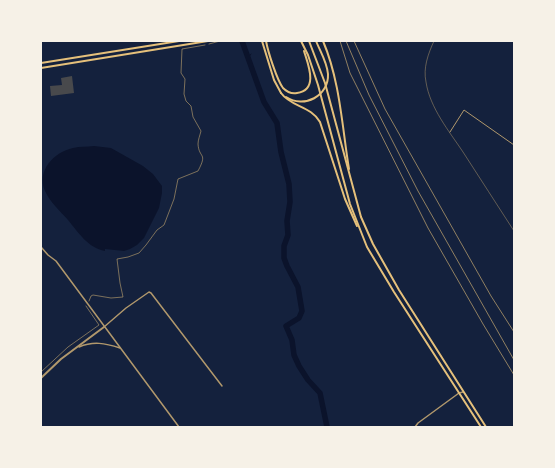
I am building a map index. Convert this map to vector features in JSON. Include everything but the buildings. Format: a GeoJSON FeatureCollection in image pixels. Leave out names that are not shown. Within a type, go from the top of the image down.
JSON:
{"type":"FeatureCollection","features":[{"type":"Feature","properties":{"kind":"main road"},"geometry":{"type":"LineString","coordinates":[[41,63],[179,41]]}},
{"type":"Feature","properties":{"kind":"main road"},"geometry":{"type":"LineString","coordinates":[[41,68],[208,41]]}},
{"type":"Feature","properties":{"kind":"main road"},"geometry":{"type":"LineString","coordinates":[[262,41],[274,80],[281,93],[291,102],[313,113],[320,122],[344,199],[376,263],[481,427]]}},
{"type":"Feature","properties":{"kind":"main road"},"geometry":{"type":"LineString","coordinates":[[266,41],[282,87],[289,92],[300,93],[311,82],[311,72],[301,41]]}},
{"type":"Feature","properties":{"kind":"main road"},"geometry":{"type":"LineString","coordinates":[[309,41],[325,83],[361,217],[378,255],[486,427]]}},
{"type":"Feature","properties":{"kind":"main road"},"geometry":{"type":"LineString","coordinates":[[281,93],[298,102],[309,101],[318,96],[325,88],[328,77],[327,70],[316,41]]}},
{"type":"Feature","properties":{"kind":"main road"},"geometry":{"type":"LineString","coordinates":[[323,41],[330,59],[336,84],[350,178]]}},
{"type":"Feature","properties":{"kind":"main road"},"geometry":{"type":"LineString","coordinates":[[302,44],[318,85],[345,186],[361,233]]}},
{"type":"Feature","properties":{"kind":"street"},"geometry":{"type":"LineString","coordinates":[[450,132],[464,110],[514,145]]}},
{"type":"Feature","properties":{"kind":"street"},"geometry":{"type":"LineString","coordinates":[[41,247],[56,261],[179,427]]}},
{"type":"Feature","properties":{"kind":"street"},"geometry":{"type":"LineString","coordinates":[[41,378],[74,349],[149,292],[222,386]]}},
{"type":"Feature","properties":{"kind":"street"},"geometry":{"type":"LineString","coordinates":[[74,349],[97,343],[110,345],[121,349]]}},
{"type":"Feature","properties":{"kind":"street"},"geometry":{"type":"LineString","coordinates":[[415,427],[418,423],[459,393],[462,392],[467,395]]}},
{"type":"Feature","properties":{"kind":"lane"},"geometry":{"type":"LineString","coordinates":[[434,41],[427,58],[425,81],[429,95],[450,132],[514,231]]}},
{"type":"Feature","properties":{"kind":"path"},"geometry":{"type":"LineString","coordinates":[[41,372],[68,348],[99,325],[86,307],[90,297],[93,295],[111,298],[123,297],[117,259],[139,253],[157,230],[164,225],[170,211],[178,179],[198,171],[204,157],[198,143],[201,131],[193,117],[191,106],[186,101],[184,94],[185,78],[181,73],[182,49],[220,41]]}},
{"type":"Feature","properties":{"kind":"water"},"geometry":{"type":"Polygon","coordinates":[[[94,146],[111,148],[143,166],[153,174],[162,186],[159,208],[144,238],[137,245],[124,251],[105,249],[105,251],[93,247],[88,243],[52,203],[43,184],[45,170],[53,158],[66,150],[76,147],[94,146]]]}},
{"type":"Feature","properties":{"kind":"waterway"},"geometry":{"type":"LineString","coordinates":[[242,41],[264,102],[277,123],[281,152],[289,184],[290,202],[287,221],[288,235],[284,246],[284,258],[298,287],[302,311],[299,318],[286,326],[292,340],[294,355],[299,366],[308,380],[320,393],[327,427]]}},
{"type":"Feature","properties":{"kind":"waterway"},"geometry":{"type":"LineString","coordinates":[[248,58],[251,54]]}},
{"type":"Feature","properties":{"kind":"railway"},"geometry":{"type":"LineString","coordinates":[[340,41],[350,73],[428,228],[514,375]]}},
{"type":"Feature","properties":{"kind":"railway"},"geometry":{"type":"LineString","coordinates":[[346,41],[369,95],[418,191],[514,360]]}},
{"type":"Feature","properties":{"kind":"railway"},"geometry":{"type":"LineString","coordinates":[[354,41],[385,109],[491,296],[514,332]]}}]}
